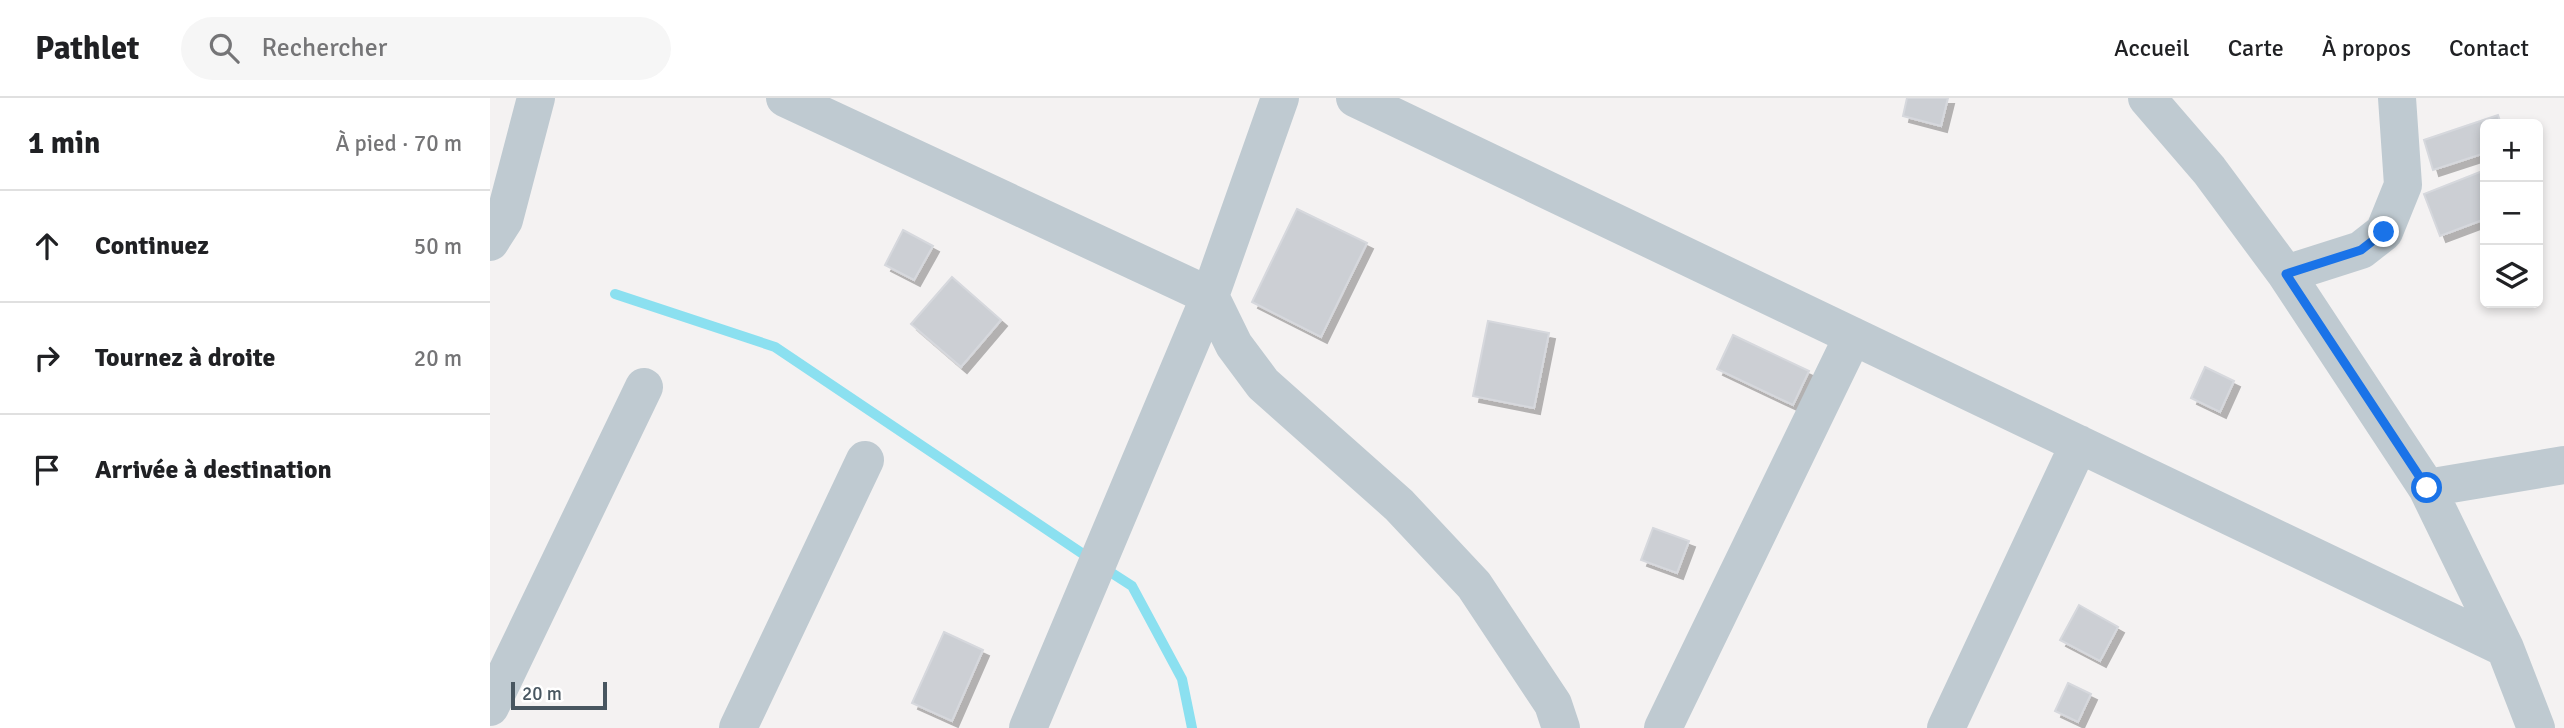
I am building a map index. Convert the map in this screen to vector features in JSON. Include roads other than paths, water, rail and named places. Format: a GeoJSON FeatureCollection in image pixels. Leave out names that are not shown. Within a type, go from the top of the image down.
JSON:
{"type":"FeatureCollection","features":[{"type":"Feature","properties":{"kind":"street"},"geometry":{"type":"LineString","coordinates":[[490,242],[504,220],[536,98]]}},
{"type":"Feature","properties":{"kind":"street"},"geometry":{"type":"LineString","coordinates":[[785,98],[1210,296],[1234,345],[1263,384],[1398,505],[1474,585],[1553,704],[1561,728]]}},
{"type":"Feature","properties":{"kind":"street"},"geometry":{"type":"LineString","coordinates":[[1040,725],[1210,296],[1280,98]]}},
{"type":"Feature","properties":{"kind":"street"},"geometry":{"type":"LineString","coordinates":[[1355,98],[2505,648]]}},
{"type":"Feature","properties":{"kind":"street"},"geometry":{"type":"LineString","coordinates":[[2147,98],[2209,170],[2286,274],[2427,488],[2505,648],[2536,728]]}},
{"type":"Feature","properties":{"kind":"street"},"geometry":{"type":"LineString","coordinates":[[2286,274],[2361,250],[2384,232],[2403,185],[2397,98]]}},
{"type":"Feature","properties":{"kind":"street"},"geometry":{"type":"LineString","coordinates":[[1663,728],[1853,336]]}},
{"type":"Feature","properties":{"kind":"street"},"geometry":{"type":"LineString","coordinates":[[490,707],[644,387]]}},
{"type":"Feature","properties":{"kind":"street"},"geometry":{"type":"LineString","coordinates":[[1947,728],[2079,444]]}},
{"type":"Feature","properties":{"kind":"street"},"geometry":{"type":"LineString","coordinates":[[738,728],[866,460]]}},
{"type":"Feature","properties":{"kind":"street"},"geometry":{"type":"LineString","coordinates":[[2427,488],[2564,465]]}},
{"type":"Feature","properties":{"kind":"waterway"},"geometry":{"type":"LineString","coordinates":[[615,294],[775,347],[1092,560]]}},
{"type":"Feature","properties":{"kind":"waterway"},"geometry":{"type":"LineString","coordinates":[[1104,568],[1132,586],[1182,679],[1192,728]]}}]}
